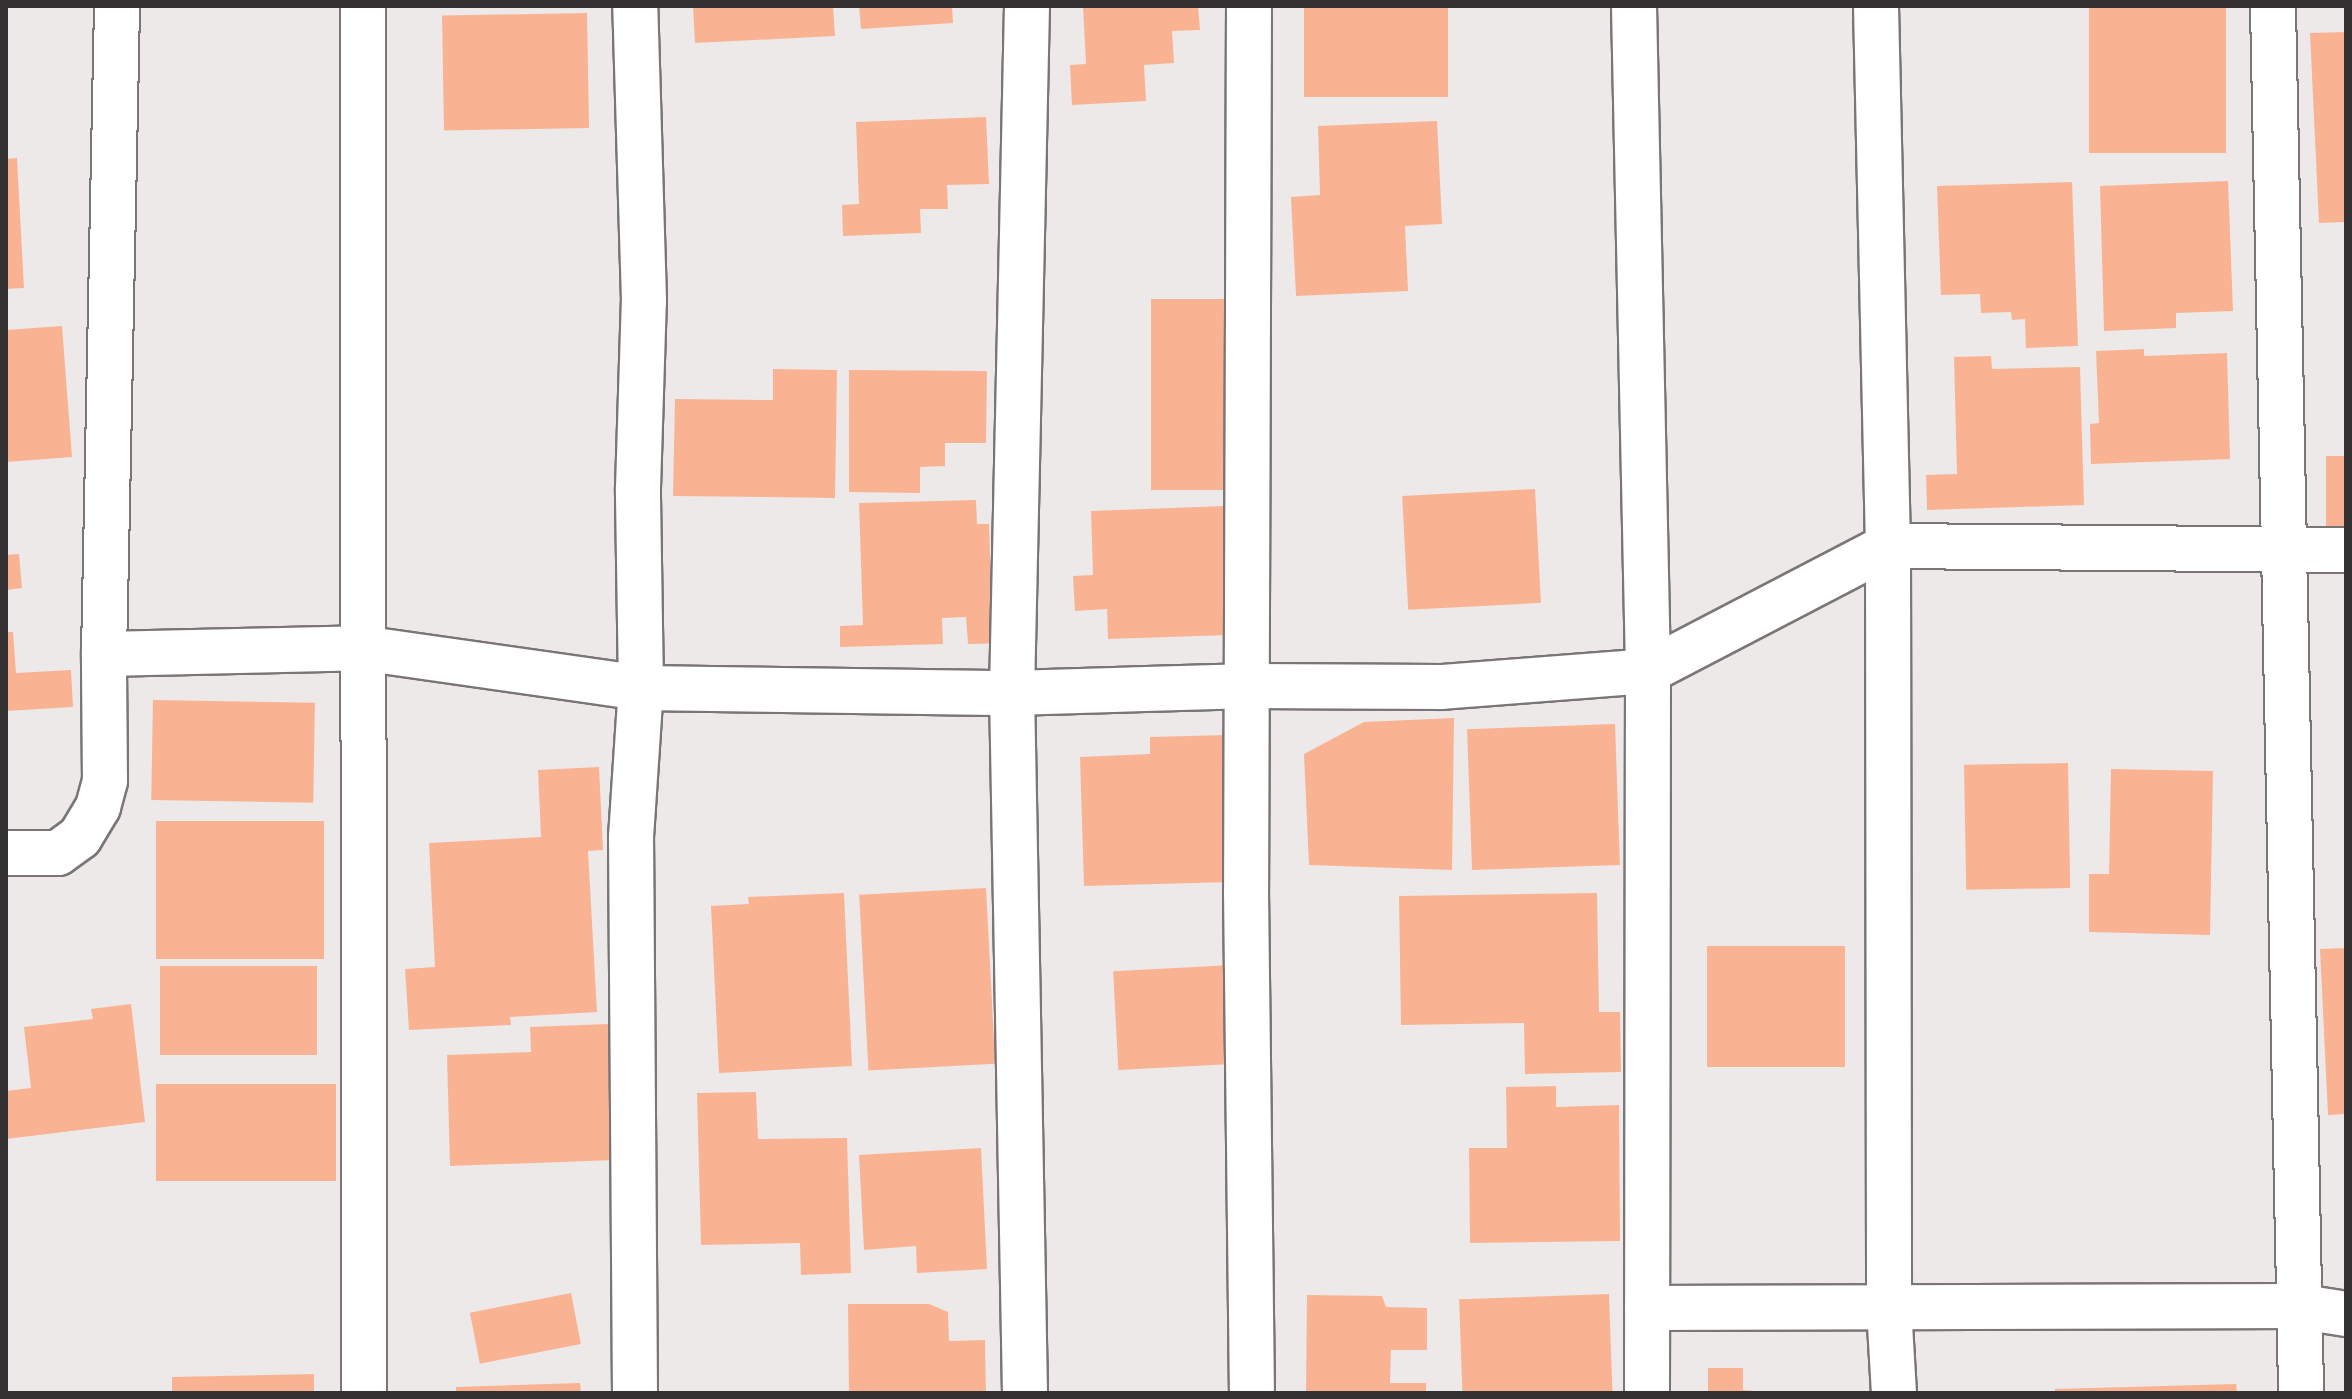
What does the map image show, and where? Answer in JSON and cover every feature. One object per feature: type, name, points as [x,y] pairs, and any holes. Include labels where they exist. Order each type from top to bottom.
[{"type":"street","points":[[6,853],[58,853],[80,837],[98,807],[105,781],[104,654],[117,6]]},
{"type":"street","points":[[363,6],[361,648],[364,1393]]},
{"type":"street","points":[[635,6],[644,301],[638,488],[641,688],[631,837],[635,1393]]},
{"type":"street","points":[[1025,1393],[1012,693],[1027,6]]},
{"type":"street","points":[[1249,6],[1251,686],[1246,891],[1252,1393]]},
{"type":"street","points":[[1634,6],[1648,671],[1647,1393]]},
{"type":"street","points":[[1876,6],[1888,546],[1889,1307],[1894,1393]]},
{"type":"street","points":[[2273,6],[2296,1306],[2301,1393]]},
{"type":"street","points":[[104,654],[361,648],[641,688],[1012,693],[1251,686],[1442,687],[1648,671],[1888,546],[2346,550]]},
{"type":"street","points":[[1647,1308],[2296,1306],[2346,1314]]},
{"type":"building","points":[[693,6],[833,6],[835,36],[695,43]]},
{"type":"building","points":[[859,6],[952,6],[953,23],[861,29]]},
{"type":"building","points":[[1083,6],[1198,6],[1200,30],[1172,31],[1174,63],[1144,65],[1146,101],[1072,105],[1070,65],[1086,64]]},
{"type":"building","points":[[1304,6],[1448,6],[1448,97],[1304,97]]},
{"type":"building","points":[[2089,6],[2226,6],[2226,153],[2089,153]]},
{"type":"building","points":[[587,13],[589,128],[444,131],[442,16]]},
{"type":"building","points":[[2346,32],[2346,222],[2319,223],[2310,33]]},
{"type":"building","points":[[986,117],[989,184],[947,185],[948,209],[920,209],[921,233],[843,236],[842,205],[859,204],[856,122]]},
{"type":"building","points":[[1437,121],[1442,224],[1405,226],[1408,291],[1296,296],[1291,197],[1320,195],[1318,126]]},
{"type":"building","points":[[17,158],[24,288],[6,289],[6,159]]},
{"type":"building","points":[[2228,181],[2233,311],[2176,313],[2176,328],[2104,331],[2100,186]]},
{"type":"building","points":[[2072,182],[2078,346],[2026,348],[2025,319],[2012,320],[2011,312],[1981,313],[1980,294],[1941,295],[1937,186]]},
{"type":"building","points":[[1151,299],[1226,299],[1226,490],[1151,490]]},
{"type":"building","points":[[62,326],[72,457],[6,462],[6,330]]},
{"type":"building","points":[[2144,349],[2144,356],[2227,353],[2230,459],[2091,464],[2090,424],[2099,423],[2096,351]]},
{"type":"building","points":[[1991,356],[1992,369],[2080,367],[2084,505],[1927,510],[1926,475],[1957,474],[1954,357]]},
{"type":"building","points":[[773,369],[837,370],[835,498],[673,496],[675,399],[773,400]]},
{"type":"building","points":[[849,370],[987,371],[986,443],[945,443],[945,466],[920,467],[920,493],[849,492]]},
{"type":"building","points":[[2326,456],[2346,456],[2346,526],[2326,526]]},
{"type":"building","points":[[1535,489],[1541,603],[1408,610],[1402,496]]},
{"type":"building","points":[[976,500],[977,524],[989,524],[992,614],[1013,643],[968,644],[966,617],[942,618],[943,644],[840,647],[840,626],[863,625],[859,503]]},
{"type":"building","points":[[1224,506],[1229,635],[1108,639],[1107,609],[1075,611],[1073,576],[1093,575],[1091,511]]},
{"type":"building","points":[[19,554],[22,588],[6,590],[6,555]]},
{"type":"building","points":[[6,632],[13,632],[16,673],[71,670],[73,707],[6,711]]},
{"type":"building","points":[[153,700],[315,703],[313,803],[151,800]]},
{"type":"building","points":[[1454,718],[1452,870],[1309,865],[1304,754],[1364,722]]},
{"type":"building","points":[[1615,724],[1620,865],[1472,870],[1467,729]]},
{"type":"building","points":[[1227,735],[1231,882],[1084,886],[1080,757],[1150,754],[1150,737]]},
{"type":"building","points":[[2068,763],[2070,888],[1966,890],[1964,765]]},
{"type":"building","points":[[599,767],[603,850],[588,851],[597,1012],[510,1017],[511,1025],[409,1030],[405,969],[435,967],[429,843],[541,837],[538,770]]},
{"type":"building","points":[[2111,769],[2213,771],[2210,935],[2089,932],[2089,874],[2109,874]]},
{"type":"building","points":[[156,821],[324,821],[324,959],[156,959]]},
{"type":"building","points":[[986,888],[995,1064],[868,1070],[859,895]]},
{"type":"building","points":[[844,893],[852,1066],[719,1073],[711,906],[749,904],[748,897]]},
{"type":"building","points":[[1597,893],[1599,1012],[1620,1012],[1621,1072],[1525,1074],[1524,1023],[1401,1025],[1399,896]]},
{"type":"building","points":[[1707,946],[1845,946],[1845,1067],[1707,1067]]},
{"type":"building","points":[[2346,948],[2346,1114],[2328,1115],[2320,949]]},
{"type":"building","points":[[1232,965],[1237,1064],[1118,1070],[1113,971]]},
{"type":"building","points":[[160,966],[317,966],[317,1055],[160,1055]]},
{"type":"building","points":[[131,1004],[145,1122],[6,1139],[6,1091],[31,1088],[24,1027],[93,1019],[91,1009]]},
{"type":"building","points":[[609,1024],[615,1160],[450,1166],[447,1055],[531,1052],[530,1027]]},
{"type":"building","points":[[156,1084],[336,1084],[336,1181],[156,1181]]},
{"type":"building","points":[[1556,1086],[1556,1107],[1619,1105],[1620,1241],[1470,1243],[1469,1148],[1507,1148],[1506,1087]]},
{"type":"building","points":[[756,1092],[758,1139],[847,1138],[851,1273],[801,1275],[800,1243],[701,1245],[697,1093]]},
{"type":"building","points":[[981,1148],[987,1269],[917,1273],[916,1246],[864,1250],[859,1155]]},
{"type":"building","points":[[571,1293],[581,1344],[480,1364],[470,1313]]},
{"type":"building","points":[[1609,1294],[1612,1393],[1462,1393],[1459,1299]]},
{"type":"building","points":[[1307,1295],[1382,1296],[1386,1307],[1427,1308],[1427,1350],[1391,1350],[1390,1383],[1426,1383],[1426,1393],[1306,1393]]},
{"type":"building","points":[[848,1304],[929,1304],[948,1312],[949,1341],[985,1340],[986,1393],[849,1393]]},
{"type":"building","points":[[1708,1368],[1743,1368],[1743,1390],[1780,1393],[1708,1393]]},
{"type":"building","points":[[314,1374],[314,1393],[172,1393],[172,1377]]},
{"type":"building","points":[[580,1383],[581,1393],[456,1393],[456,1387]]},
{"type":"building","points":[[2236,1384],[2237,1393],[2055,1393],[2055,1389]]}]
